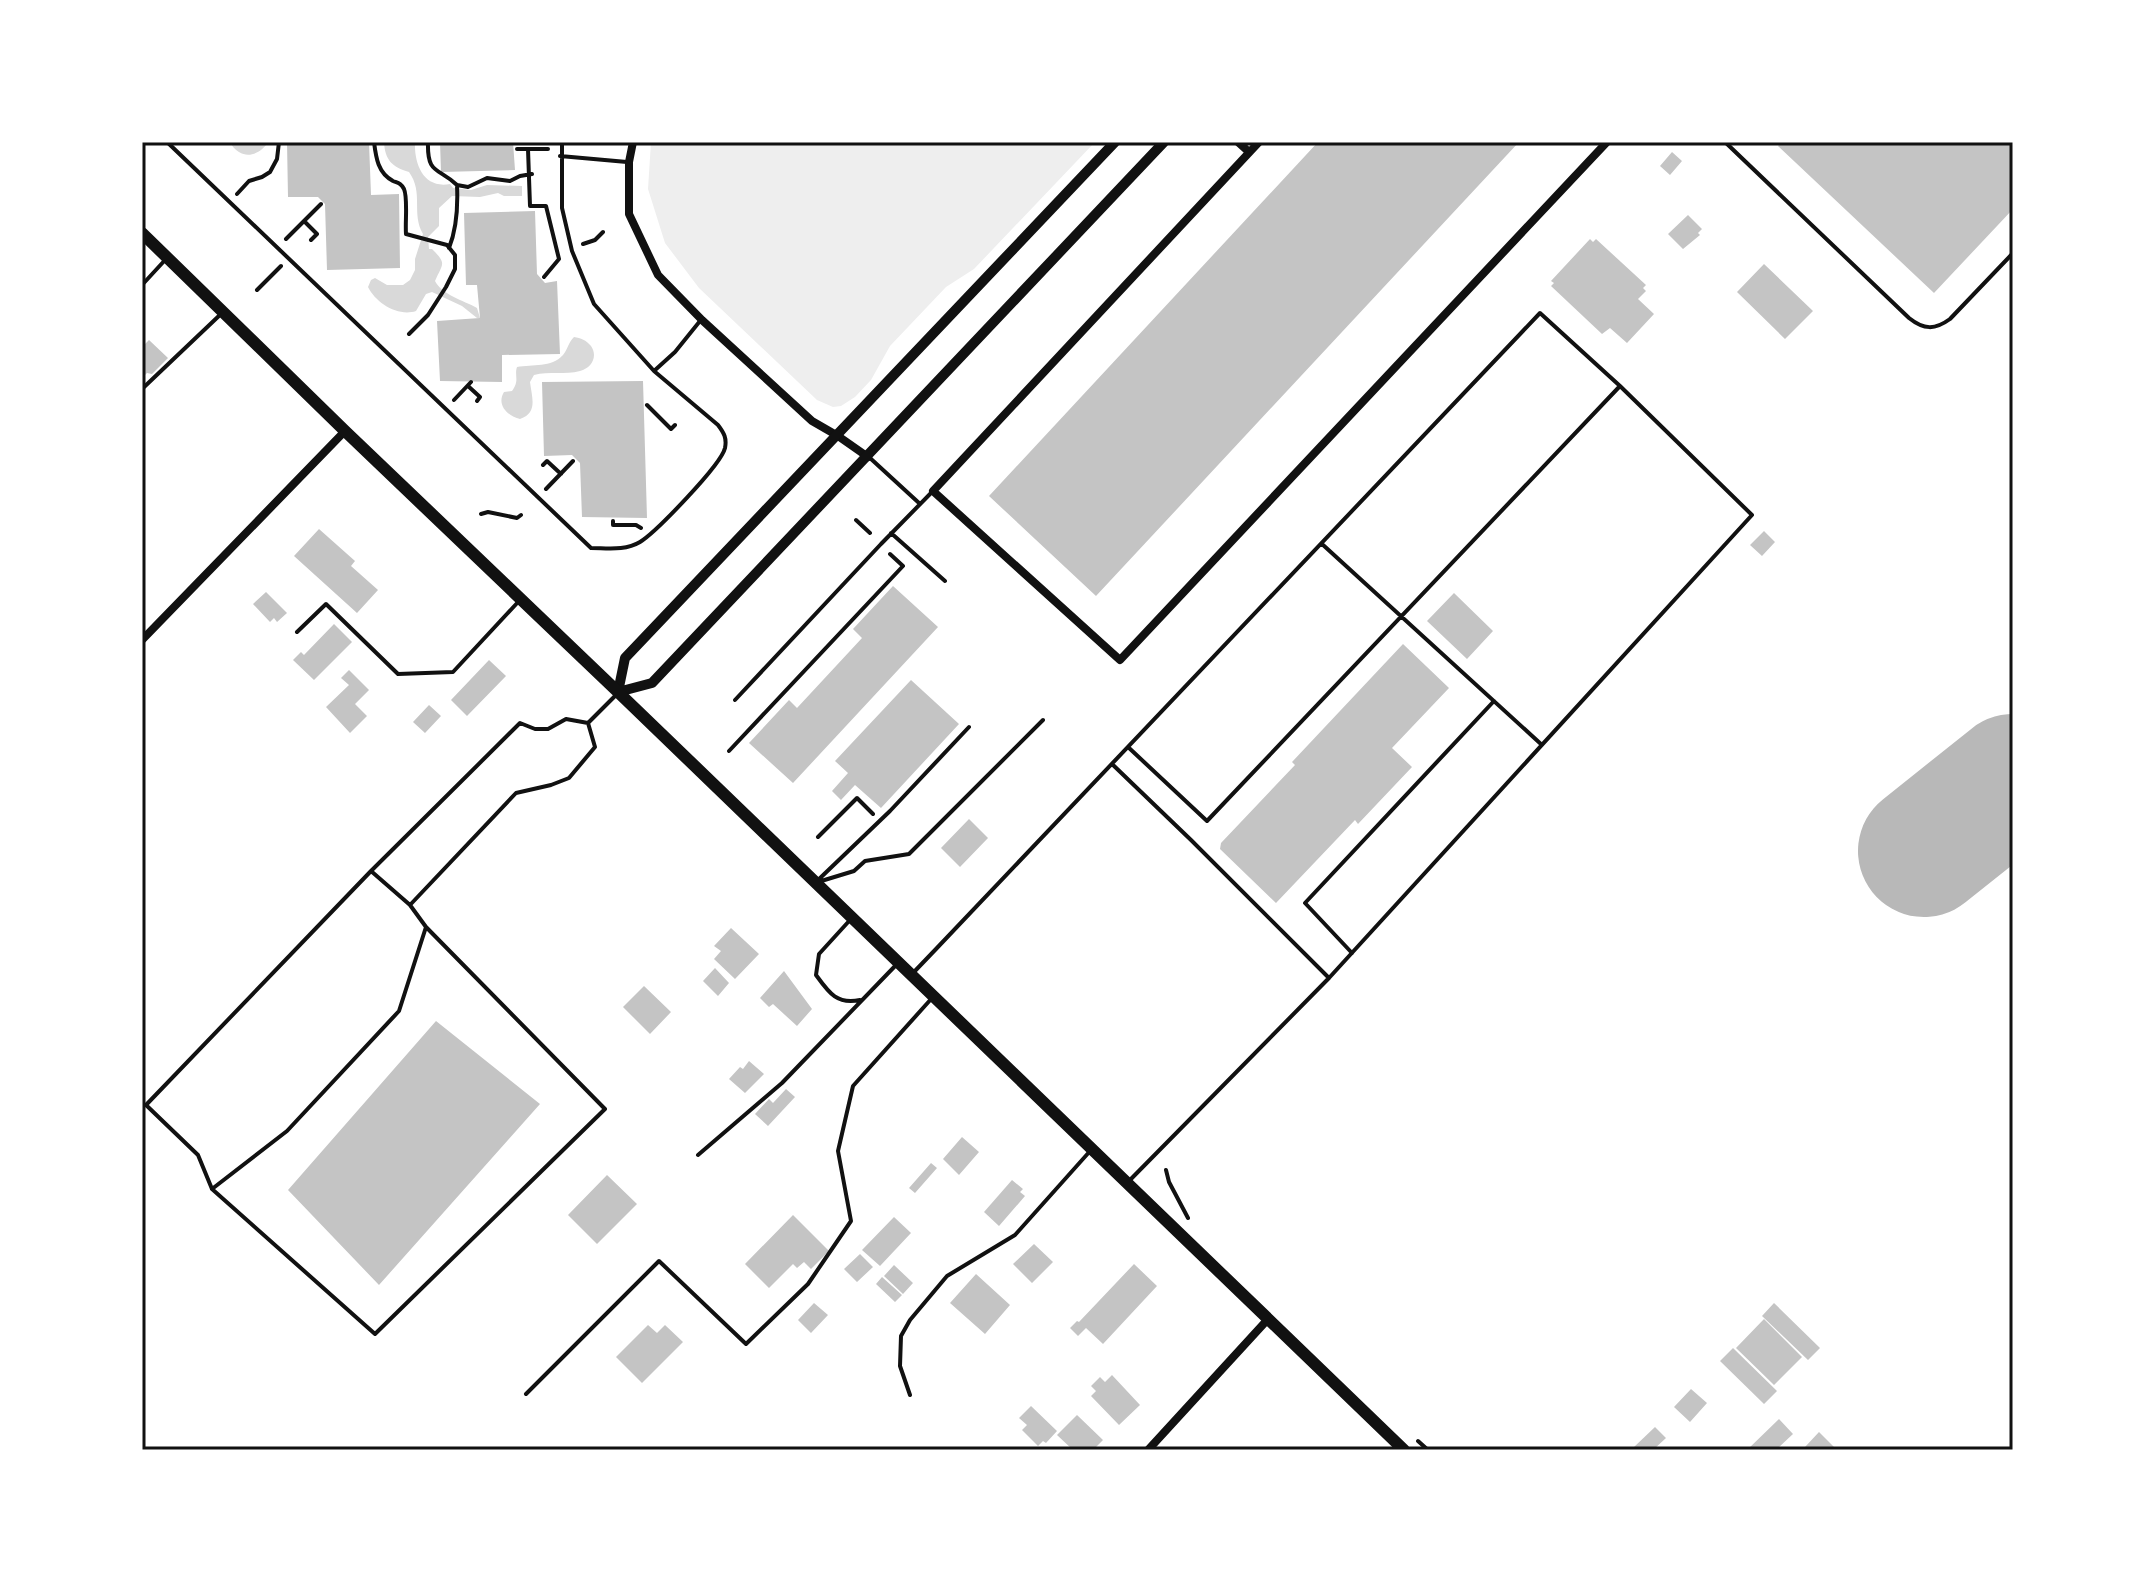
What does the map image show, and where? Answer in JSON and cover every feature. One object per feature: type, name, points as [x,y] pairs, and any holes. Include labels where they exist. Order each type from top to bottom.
[{"type":"main road","points":[[142,233],[1269,1318],[1400,1449]]},
{"type":"street","points":[[633,142],[629,162],[629,214],[658,275],[812,421],[868,457]]},
{"type":"street","points":[[1115,142],[625,658],[618,692],[652,683],[1164,142]]},
{"type":"street","points":[[1238,142],[1249,152]]},
{"type":"street","points":[[1259,142],[933,491],[1120,660],[1607,142]]},
{"type":"street","points":[[142,640],[345,431]]},
{"type":"street","points":[[1148,1450],[1269,1318]]},
{"type":"lane","points":[[167,142],[591,548],[622,548],[638,543],[676,509],[718,461],[725,450],[726,437],[718,425],[654,371],[594,304],[572,251],[562,208],[562,142]]},
{"type":"lane","points":[[1725,142],[1909,318],[1923,327],[1938,327],[1950,319],[2013,253]]},
{"type":"lane","points":[[1730,147],[1735,142]]},
{"type":"lane","points":[[560,156],[629,162]]},
{"type":"lane","points":[[142,285],[168,257]]},
{"type":"lane","points":[[142,389],[223,311]]},
{"type":"lane","points":[[911,975],[1540,313],[1620,386],[1752,515],[1329,978],[1127,1182]]},
{"type":"lane","points":[[654,371],[702,320]]},
{"type":"lane","points":[[1128,747],[1207,821],[1620,386]]},
{"type":"lane","points":[[868,457],[920,504]]},
{"type":"lane","points":[[735,700],[933,491]]},
{"type":"lane","points":[[891,533],[945,581]]},
{"type":"lane","points":[[1321,544],[1542,745]]},
{"type":"lane","points":[[297,632],[326,604],[398,674],[453,672],[521,599]]},
{"type":"lane","points":[[588,723],[618,692]]},
{"type":"lane","points":[[1352,953],[1305,903],[1494,701]]},
{"type":"lane","points":[[371,871],[410,905],[426,927],[605,1109],[375,1334],[212,1189],[198,1155],[146,1105],[371,871],[520,723],[535,729],[548,729],[566,719],[588,723]]},
{"type":"lane","points":[[815,882],[854,871],[865,861],[909,854],[1043,720]]},
{"type":"lane","points":[[410,905],[516,793],[569,778],[595,747],[588,723]]},
{"type":"lane","points":[[815,882],[880,820],[969,727]]},
{"type":"lane","points":[[1112,764],[1329,978]]},
{"type":"lane","points":[[852,918],[819,954],[816,975],[837,998],[847,1002],[862,999]]},
{"type":"lane","points":[[212,1189],[287,1131],[399,1011],[426,927]]},
{"type":"lane","points":[[698,1155],[782,1083],[899,963]]},
{"type":"lane","points":[[526,1394],[659,1261],[746,1344],[798,1294],[851,1221],[838,1151],[853,1086],[934,996]]},
{"type":"lane","points":[[910,1395],[900,1366],[901,1336],[910,1320],[947,1276],[1015,1235],[1092,1148]]},
{"type":"path","points":[[230,202],[249,181],[270,172],[277,159],[279,142]]},
{"type":"path","points":[[374,142],[377,161],[383,173],[404,190],[406,234],[447,245],[456,260],[455,269],[428,315],[409,334]]},
{"type":"path","points":[[428,142],[429,161],[437,172],[457,186],[468,187],[487,178],[510,181],[530,175]]},
{"type":"path","points":[[517,149],[548,149]]},
{"type":"path","points":[[528,149],[530,206],[546,206],[559,259],[544,277]]},
{"type":"path","points":[[449,248],[457,186]]},
{"type":"path","points":[[286,239],[321,204]]},
{"type":"path","points":[[304,221],[317,234],[311,240]]},
{"type":"path","points":[[583,244],[595,240],[603,232]]},
{"type":"path","points":[[257,290],[281,266]]},
{"type":"path","points":[[454,400],[469,384],[480,397],[477,401]]},
{"type":"path","points":[[647,405],[671,429],[675,425]]},
{"type":"path","points":[[543,465],[547,461],[561,474]]},
{"type":"path","points":[[546,489],[573,461]]},
{"type":"path","points":[[481,514],[488,512],[517,518],[521,515]]},
{"type":"path","points":[[856,520],[870,533]]},
{"type":"path","points":[[613,521],[613,525],[636,525],[641,528]]},
{"type":"path","points":[[729,751],[903,566],[890,554]]},
{"type":"path","points":[[818,837],[857,798],[880,820]]},
{"type":"shaded area","points":[[229,142],[268,142],[260,151],[247,155]]},
{"type":"shaded area","points":[[384,142],[415,142],[416,159],[422,174],[433,183],[471,190],[487,185],[522,186],[522,196],[498,193],[480,197],[452,196],[439,208],[439,226],[428,237],[429,249],[442,261],[435,281],[438,286],[477,308],[480,318],[432,292],[426,294],[416,311],[402,312],[382,303],[368,287],[375,278],[387,285],[403,285],[410,280],[423,234],[413,180],[409,172],[390,162]]},
{"type":"shaded area","points":[[651,142],[1095,142],[974,269],[946,287],[890,346],[871,380],[855,397],[841,406],[833,407],[817,400],[699,288],[665,243],[648,189]]},
{"type":"shaded area","points":[[574,337],[591,346],[594,358],[591,364],[574,372],[534,375],[530,382],[532,409],[520,419],[508,413],[501,401],[504,392],[512,391],[514,387],[517,367],[553,362],[563,355]]},
{"type":"building","points":[[287,142],[369,142],[371,195],[399,194],[400,268],[327,270],[325,204],[318,197],[288,197]]},
{"type":"building","points":[[440,142],[513,142],[515,170],[441,172]]},
{"type":"building","points":[[1318,142],[1519,142],[1096,596],[989,496]]},
{"type":"building","points":[[1782,142],[2013,142],[2013,209],[1934,293],[1778,146]]},
{"type":"building","points":[[1672,152],[1682,161],[1670,175],[1660,166]]},
{"type":"building","points":[[535,211],[537,274],[545,283],[557,281],[560,354],[502,355],[502,382],[440,381],[437,321],[480,318],[477,285],[466,285],[464,213]]},
{"type":"building","points":[[1688,215],[1702,229],[1698,233],[1700,235],[1683,249],[1668,234]]},
{"type":"building","points":[[1590,239],[1593,242],[1596,239],[1646,285],[1643,288],[1646,291],[1638,299],[1654,314],[1627,343],[1610,328],[1602,334],[1551,286],[1554,283],[1551,281]]},
{"type":"building","points":[[1764,264],[1813,311],[1785,339],[1737,292]]},
{"type":"building","points":[[149,340],[168,358],[152,374],[147,373],[142,378],[142,347]]},
{"type":"building","points":[[643,381],[647,518],[582,517],[580,463],[572,455],[544,456],[542,382]]},
{"type":"building","points":[[319,529],[355,561],[351,566],[378,590],[357,613],[294,556]]},
{"type":"building","points":[[1764,531],[1775,542],[1762,556],[1750,545]]},
{"type":"building","points":[[893,586],[938,627],[793,783],[749,743],[789,700],[797,708],[862,638],[853,629]]},
{"type":"building","points":[[266,592],[287,613],[277,622],[274,618],[270,622],[253,604]]},
{"type":"building","points":[[1454,593],[1493,631],[1467,659],[1427,621]]},
{"type":"building","points":[[334,624],[352,642],[314,680],[293,660],[301,652],[304,655]]},
{"type":"building","points":[[1403,644],[1449,688],[1392,748],[1412,767],[1358,824],[1355,820],[1276,903],[1220,849],[1221,843]]},
{"type":"building","points":[[489,660],[506,676],[467,716],[451,700]]},
{"type":"building","points":[[349,670],[369,690],[355,704],[367,716],[350,733],[326,707],[349,685],[341,678]]},
{"type":"building","points":[[911,680],[959,724],[881,808],[855,785],[841,800],[832,791],[848,773],[835,761]]},
{"type":"building","points":[[429,705],[441,716],[425,733],[413,722]]},
{"type":"building","points":[[969,819],[988,838],[960,867],[941,848]]},
{"type":"building","points":[[731,928],[759,954],[735,979],[714,959],[721,951],[714,946]]},
{"type":"building","points":[[715,968],[729,983],[718,996],[703,981]]},
{"type":"building","points":[[784,971],[812,1009],[797,1026],[773,1004],[769,1007],[760,998]]},
{"type":"building","points":[[644,986],[671,1012],[650,1034],[623,1007]]},
{"type":"building","points":[[436,1021],[540,1104],[379,1285],[288,1190]]},
{"type":"building","points":[[749,1061],[764,1074],[745,1093],[729,1079]]},
{"type":"building","points":[[786,1089],[795,1097],[768,1126],[755,1114],[769,1099],[773,1103]]},
{"type":"building","points":[[962,1137],[979,1152],[959,1175],[943,1159]]},
{"type":"building","points":[[931,1163],[937,1168],[915,1193],[909,1188]]},
{"type":"building","points":[[607,1175],[637,1204],[597,1244],[568,1215]]},
{"type":"building","points":[[1012,1180],[1023,1189],[1020,1192],[1025,1196],[999,1226],[984,1212]]},
{"type":"building","points":[[793,1215],[829,1251],[811,1269],[804,1262],[797,1268],[793,1264],[769,1288],[745,1264]]},
{"type":"building","points":[[894,1217],[911,1233],[880,1266],[862,1250]]},
{"type":"building","points":[[1034,1244],[1053,1262],[1032,1283],[1013,1264]]},
{"type":"building","points":[[860,1254],[873,1267],[857,1282],[844,1269]]},
{"type":"building","points":[[1134,1264],[1157,1286],[1103,1344],[1086,1328],[1078,1336],[1070,1328]]},
{"type":"building","points":[[894,1265],[913,1283],[903,1294],[884,1276]]},
{"type":"building","points":[[976,1274],[1010,1305],[985,1334],[950,1303]]},
{"type":"building","points":[[882,1277],[902,1295],[895,1302],[876,1284]]},
{"type":"building","points":[[814,1303],[828,1315],[811,1333],[798,1320]]},
{"type":"building","points":[[1774,1303],[1820,1348],[1808,1360],[1762,1316]]},
{"type":"building","points":[[1764,1319],[1802,1357],[1774,1385],[1736,1348]]},
{"type":"building","points":[[648,1325],[657,1333],[665,1325],[683,1342],[642,1383],[616,1357]]},
{"type":"building","points":[[1733,1348],[1777,1391],[1764,1404],[1720,1361]]},
{"type":"building","points":[[1112,1375],[1140,1405],[1119,1425],[1091,1396],[1096,1391],[1091,1386],[1100,1377],[1105,1382]]},
{"type":"building","points":[[1691,1389],[1707,1403],[1690,1422],[1674,1407]]},
{"type":"building","points":[[1031,1406],[1057,1431],[1046,1443],[1043,1441],[1038,1446],[1022,1430],[1027,1425],[1019,1418]]},
{"type":"building","points":[[1077,1415],[1103,1440],[1093,1450],[1073,1450],[1057,1435]]},
{"type":"building","points":[[1779,1419],[1793,1434],[1776,1450],[1747,1450]]},
{"type":"building","points":[[1655,1427],[1666,1438],[1653,1450],[1637,1450],[1634,1447]]},
{"type":"building","points":[[1819,1432],[1837,1450],[1807,1450],[1805,1447]]},
{"type":"runway","points":[[1924,851],[2013,780]]}]
